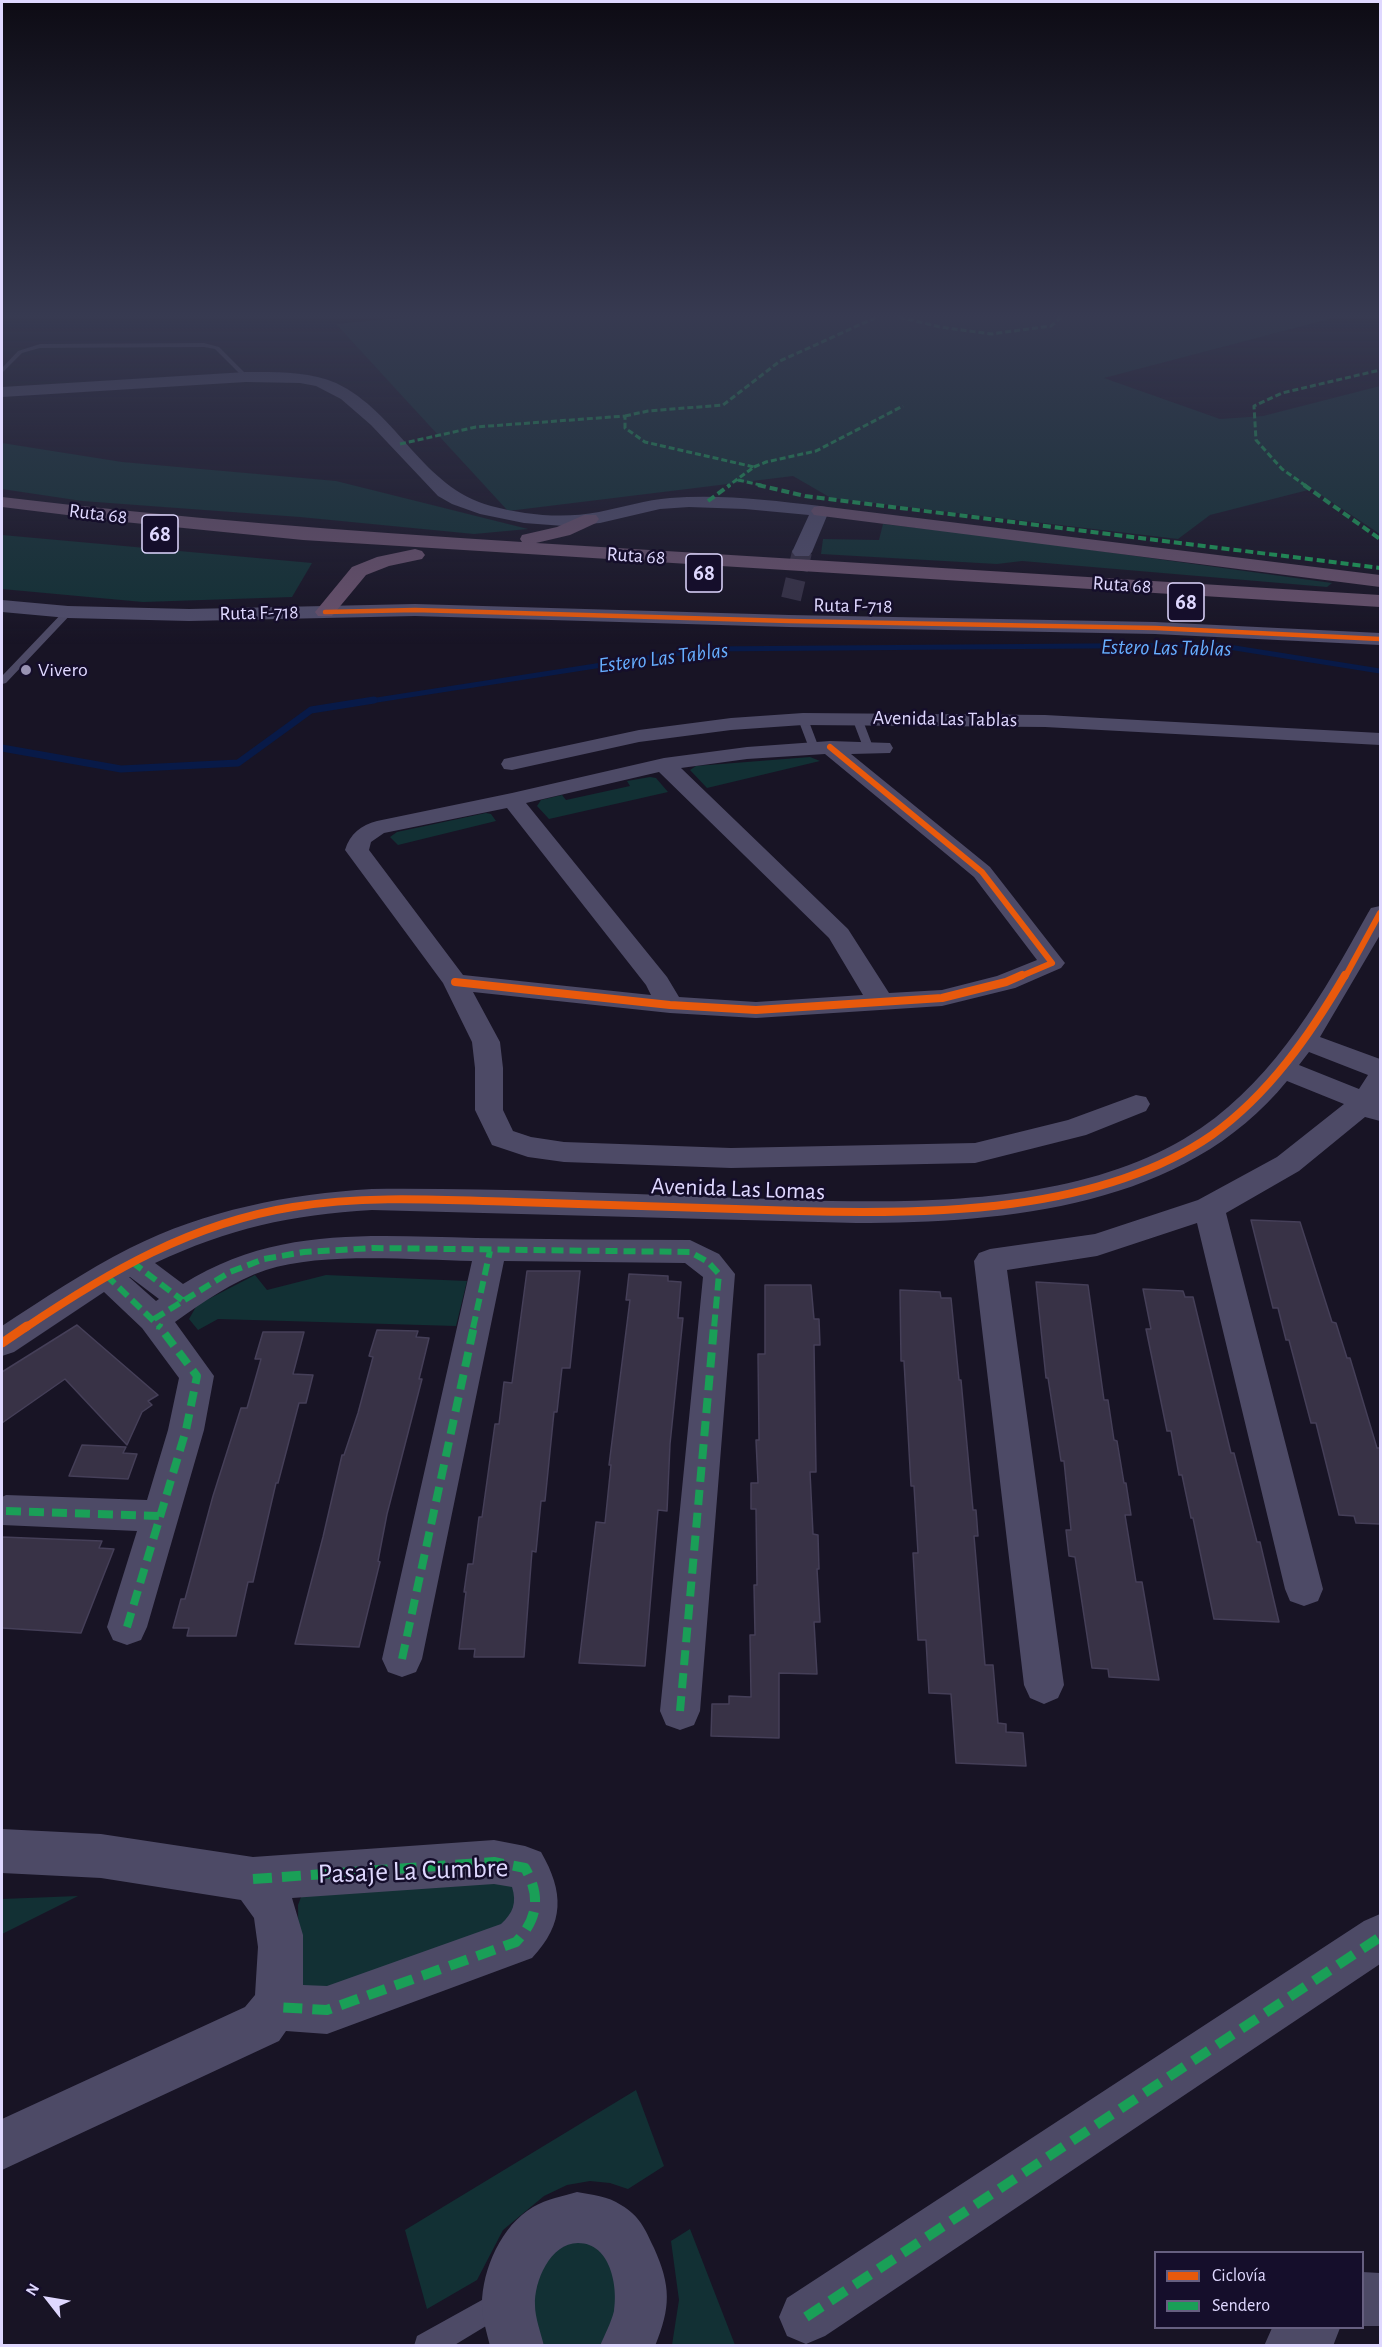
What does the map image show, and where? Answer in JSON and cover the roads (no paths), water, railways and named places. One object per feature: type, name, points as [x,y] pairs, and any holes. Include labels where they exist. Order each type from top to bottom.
[{"type":"highway","name":"Ruta 68","points":[[2,502],[187,524],[465,545],[1380,601]]},
{"type":"highway","points":[[820,511],[1247,562],[1380,581]]},
{"type":"highway","name":"Ruta 68","points":[[2,515],[172,535],[415,555],[1380,613]]},
{"type":"highway","points":[[465,545],[539,537],[563,531],[590,519]]},
{"type":"highway","points":[[319,547],[347,561],[384,561],[415,555]]},
{"type":"highway","points":[[325,612],[347,561]]},
{"type":"street","points":[[380,427],[445,492],[463,502],[518,516],[590,519],[646,506],[698,501],[752,502],[820,511],[802,552]]},
{"type":"street","points":[[789,621],[791,598]]},
{"type":"street","name":"Ruta F-718","points":[[2,606],[68,612],[189,615],[414,610],[789,621],[1155,628],[1380,639]]},
{"type":"street","name":"Avenida Las Tablas","points":[[512,764],[639,736],[731,724],[802,719],[1045,721],[1380,739]]},
{"type":"street","points":[[875,747],[747,753],[664,764],[512,800],[377,828],[360,839],[357,850],[455,982],[486,1042],[489,1110],[502,1138],[528,1148],[564,1152],[731,1158],[975,1153],[1076,1128],[1136,1104]]},
{"type":"street","points":[[455,982],[670,1005],[756,1010],[942,998],[1006,982],[1052,963],[982,872],[822,748]]},
{"type":"street","points":[[664,764],[839,934],[881,1002]]},
{"type":"street","points":[[512,800],[658,983],[670,1005]]},
{"type":"street","name":"Avenida Las Lomas","points":[[2,1343],[119,1269],[182,1237],[253,1213],[319,1201],[353,1198],[896,1212],[1004,1206],[1105,1184],[1167,1160],[1226,1125],[1284,1069],[1305,1041],[1380,913]]},
{"type":"street","points":[[1305,1041],[1380,1069]]},
{"type":"street","points":[[1284,1069],[1375,1098]]},
{"type":"street","points":[[1044,1685],[990,1261],[1096,1245],[1209,1208],[1288,1164],[1375,1098]]},
{"type":"street","points":[[1209,1208],[1304,1589]]},
{"type":"street","points":[[168,1309],[200,1288],[239,1269],[280,1255],[373,1248],[690,1252],[708,1262],[718,1274],[680,1711]]},
{"type":"street","points":[[402,1659],[490,1251]]},
{"type":"street","points":[[119,1269],[168,1309],[197,1376],[186,1430],[127,1627]]},
{"type":"street","points":[[6,1511],[160,1516]]},
{"type":"street","name":"Pasaje La Cumbre","points":[[2,1851],[101,1856],[253,1879],[494,1862],[525,1868],[534,1881],[536,1914],[528,1931],[516,1942],[327,2010],[275,2007]]},
{"type":"street","points":[[2,2145],[262,2024],[275,2007],[279,1990],[280,1949],[276,1915],[267,1896],[253,1879]]},
{"type":"street","points":[[806,2317],[1380,1937]]},
{"type":"street","points":[[512,2322],[512,2274],[522,2252],[537,2233],[555,2222],[574,2216],[594,2219],[612,2229],[627,2243],[637,2264],[642,2287],[640,2312],[633,2336],[627,2346]]},
{"type":"street","points":[[1364,2299],[1380,2300]]},
{"type":"street","points":[[1292,2346],[1312,2329]]},
{"type":"lane","points":[[2,681],[68,612]]},
{"type":"lane","points":[[857,718],[875,747]]},
{"type":"lane","points":[[802,719],[822,748]]},
{"type":"lane","points":[[427,2346],[512,2322]]},
{"type":"waterway","name":"Estero Las Tablas","points":[[364,702],[705,649],[1216,645],[1380,671]]},
{"type":"waterway","name":"Estero Las Tablas","points":[[2,748],[121,769],[238,763],[311,710],[374,700]]},
{"type":"tunnel","points":[[791,599],[802,552]]},
{"type":"place","name":"Vivero","points":[[26,670]]}]
